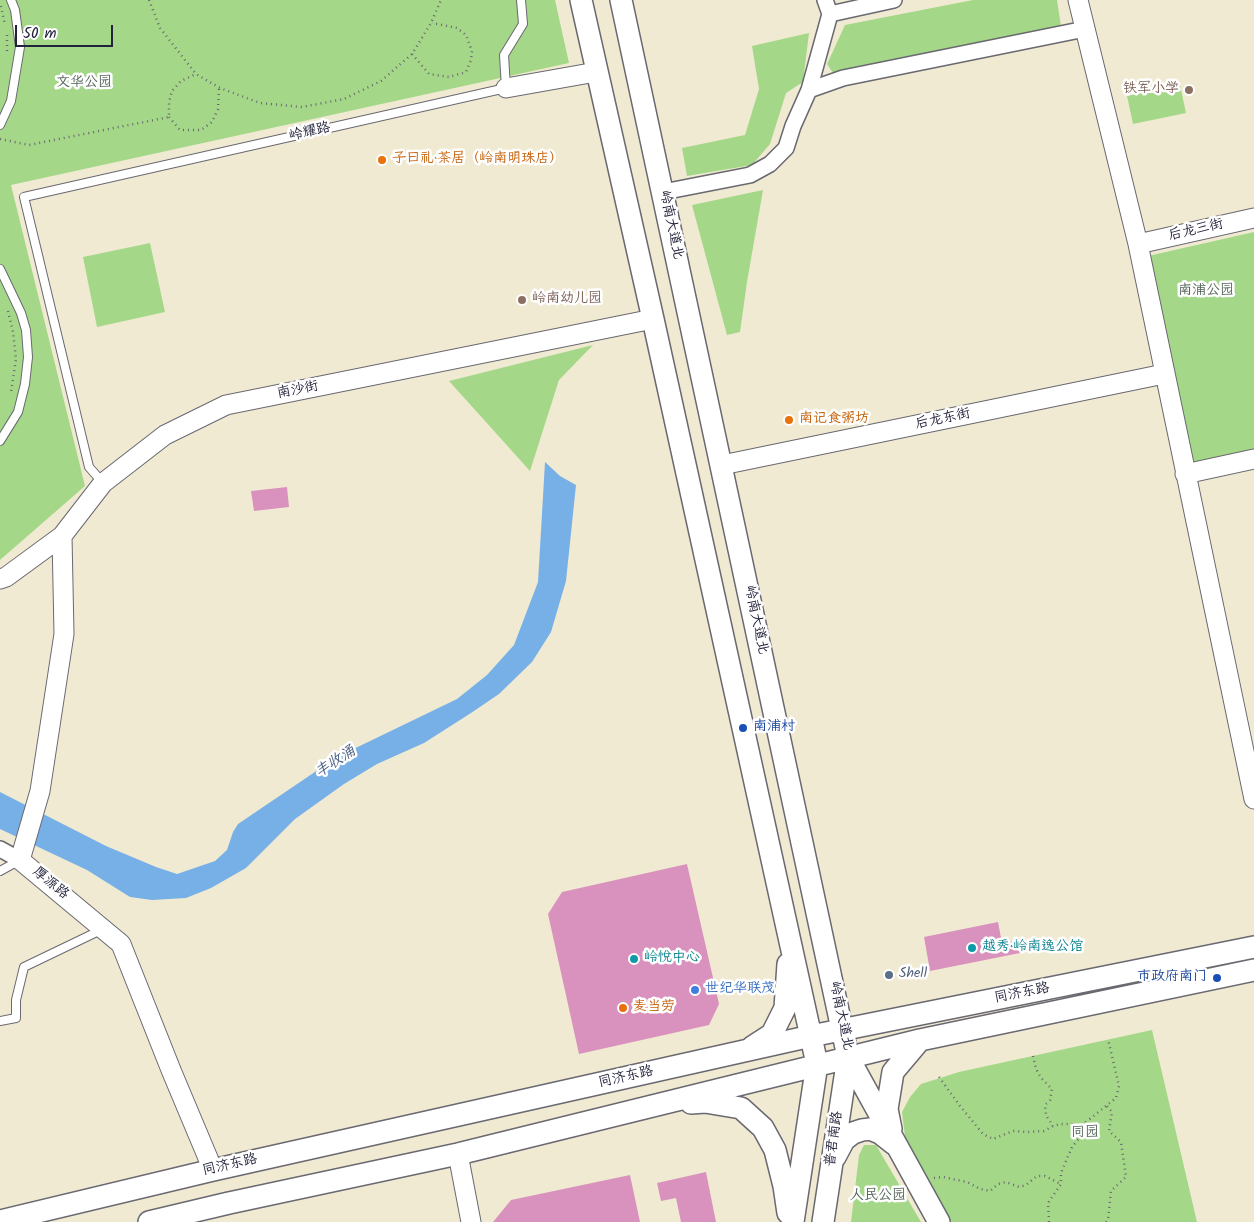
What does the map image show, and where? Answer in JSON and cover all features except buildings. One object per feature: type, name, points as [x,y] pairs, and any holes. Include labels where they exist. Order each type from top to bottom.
[{"type":"main road","points":[[581,0],[817,1064],[791,1222]]},
{"type":"main road","name":"岭南大道北","points":[[621,0],[848,1057],[939,1222]]},
{"type":"main road","points":[[708,570],[721,589],[732,639],[738,646],[752,642],[756,623]]},
{"type":"main road","points":[[748,1050],[772,1034],[785,1008],[790,943]]},
{"type":"main road","name":"同济东路","points":[[0,1221],[213,1170],[811,1036],[1254,947]]},
{"type":"main road","name":"同济东路","points":[[148,1222],[458,1154],[920,1040],[1254,970]]},
{"type":"main road","points":[[896,1146],[887,1109],[892,1072],[920,1040]]},
{"type":"main road","name":"普君南路","points":[[823,1222],[848,1057]]},
{"type":"main road","points":[[651,1106],[705,1102],[741,1108],[763,1128],[775,1150],[791,1222]]},
{"type":"main road","points":[[831,1163],[844,1140],[853,1133],[862,1130],[870,1129],[880,1133],[896,1146]]},
{"type":"street","points":[[663,192],[750,174],[770,164],[786,148],[810,90],[828,7],[894,0]]},
{"type":"street","points":[[1078,0],[1138,244],[1185,474],[1246,724],[1254,799]]},
{"type":"street","points":[[810,90],[843,78],[1085,29]]},
{"type":"street","name":"岭耀路","points":[[506,88],[596,72]]},
{"type":"street","name":"后龙三街","points":[[1138,244],[1254,218]]},
{"type":"street","name":"南沙街","points":[[0,579],[6,577],[62,536],[103,483],[165,435],[226,405],[653,319]]},
{"type":"street","name":"后龙东街","points":[[722,465],[1164,374]]},
{"type":"street","points":[[1185,474],[1254,459]]},
{"type":"street","name":"厚源路","points":[[62,536],[64,634],[40,791],[20,860],[122,944],[171,1070],[213,1170]]},
{"type":"street","points":[[0,849],[20,860]]},
{"type":"street","points":[[458,1154],[471,1222]]},
{"type":"lane","points":[[0,125],[12,101],[20,47],[16,10],[11,0]]},
{"type":"lane","points":[[506,88],[504,55],[523,24],[521,0]]},
{"type":"lane","name":"岭耀路","points":[[103,483],[89,467],[24,197],[506,88]]},
{"type":"lane","points":[[0,270],[21,313],[26,330],[28,357],[25,384],[18,412],[0,441]]},
{"type":"lane","points":[[0,872],[20,860]]},
{"type":"lane","points":[[0,1021],[16,1018],[16,1000],[24,967],[103,929]]},
{"type":"path","points":[[149,0],[160,28],[196,74],[220,88],[260,103],[302,107],[344,99],[381,81],[412,54],[431,23],[441,0]]},
{"type":"path","points":[[0,1],[7,35],[8,57]]},
{"type":"path","points":[[412,54],[429,74],[449,77],[466,72],[472,60],[472,51],[466,35],[457,28],[431,23]]},
{"type":"path","points":[[196,74],[181,81],[172,91],[169,102],[169,117],[180,130],[201,130],[212,122],[218,109],[220,88]]},
{"type":"path","points":[[0,139],[29,144],[169,117]]},
{"type":"path","points":[[8,310],[16,358],[10,397]]},
{"type":"path","points":[[1049,1222],[1048,1203],[1061,1184],[1061,1173],[1072,1147],[1082,1135],[1086,1122],[1116,1098],[1119,1086],[1108,1039]]},
{"type":"path","points":[[1033,1056],[1039,1073],[1052,1089],[1050,1100],[1045,1105],[1046,1116],[1053,1126]]},
{"type":"path","points":[[939,1077],[970,1120],[983,1134],[993,1139],[1013,1131],[1044,1131],[1053,1126],[1072,1124],[1082,1135]]},
{"type":"path","points":[[1106,1106],[1112,1112],[1109,1131],[1121,1142],[1126,1177],[1111,1191],[1108,1220],[1106,1222]]},
{"type":"path","points":[[933,1178],[942,1177],[967,1182],[980,1189],[990,1191],[998,1184],[1006,1182],[1019,1187],[1026,1185],[1036,1176],[1046,1176],[1061,1184]]},
{"type":"green space","name":"文华公园","points":[[0,0],[555,0],[569,63],[11,185],[85,486],[0,560]]},
{"type":"green space","points":[[973,0],[1057,0],[1061,26],[833,73],[827,64],[845,25]]},
{"type":"green space","points":[[809,33],[803,82],[786,93],[770,144],[752,165],[687,176],[682,148],[745,135],[759,89],[752,46]]},
{"type":"green space","points":[[1180,85],[1186,113],[1133,124],[1127,96]]},
{"type":"green space","points":[[763,190],[740,332],[727,335],[692,205]]},
{"type":"green space","name":"南浦公园","points":[[1254,232],[1254,449],[1194,462],[1148,256]]},
{"type":"green space","points":[[150,243],[165,312],[97,327],[83,257]]},
{"type":"green space","points":[[593,345],[559,380],[530,471],[449,381]]},
{"type":"green space","name":"同园","points":[[1152,1030],[1197,1222],[950,1222],[912,1161],[905,1137],[902,1112],[910,1097],[921,1084],[959,1072]]},
{"type":"green space","name":"人民公园","points":[[864,1145],[876,1145],[921,1222],[851,1222],[859,1155]]},
{"type":"water","name":"丰收涌","points":[[545,462],[560,476],[576,485],[566,581],[551,632],[532,662],[499,694],[471,713],[424,743],[377,764],[344,784],[295,819],[246,868],[211,888],[186,898],[152,900],[130,897],[87,870],[0,829],[0,792],[106,846],[177,874],[215,861],[227,850],[238,824],[337,757],[457,699],[487,675],[514,645],[538,582]]},
{"type":"place","name":"铁军小学","points":[[1189,90]]},
{"type":"place","name":"子曰礼·茶居（岭南明珠店）","points":[[382,160]]},
{"type":"place","name":"岭南幼儿园","points":[[522,300]]},
{"type":"place","name":"南记食粥坊","points":[[789,420]]},
{"type":"place","name":"南浦村","points":[[743,728]]},
{"type":"place","name":"越秀·岭南逸公馆","points":[[972,948]]},
{"type":"place","name":"岭悦中心","points":[[634,959]]},
{"type":"place","name":"Shell","points":[[889,975]]},
{"type":"place","name":"市政府南门","points":[[1217,978]]},
{"type":"place","name":"世纪华联茂","points":[[695,990]]},
{"type":"place","name":"麦当劳","points":[[623,1008]]}]
